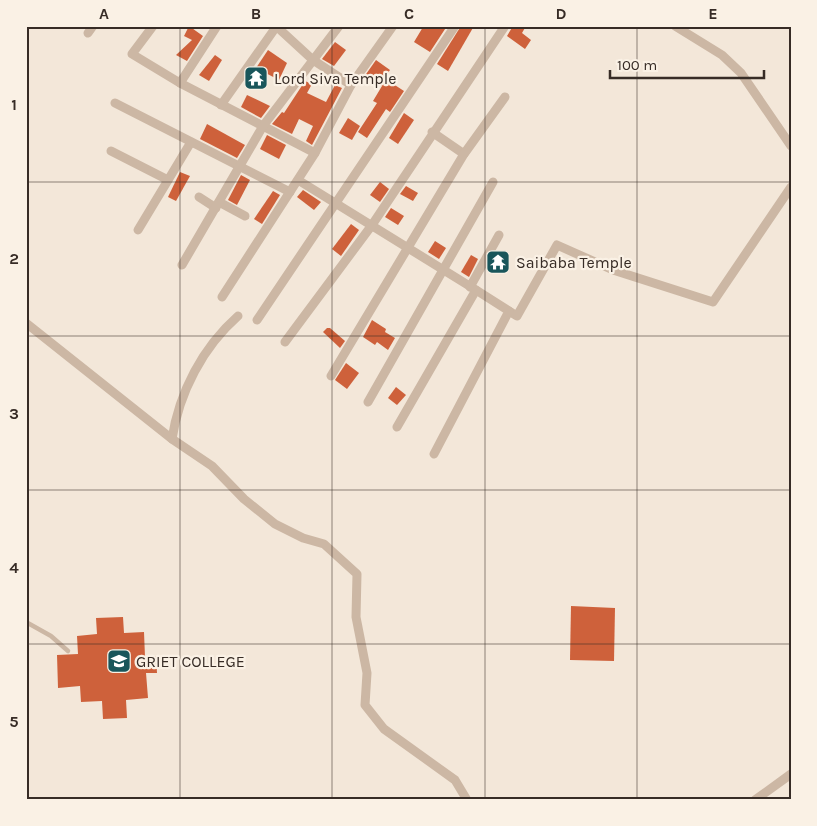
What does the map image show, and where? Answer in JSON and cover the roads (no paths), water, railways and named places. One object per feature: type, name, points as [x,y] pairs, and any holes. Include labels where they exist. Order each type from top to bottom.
[{"type":"street","points":[[153,26],[132,54],[180,84],[315,153]]},
{"type":"street","points":[[180,84],[216,26]]},
{"type":"street","points":[[182,265],[263,126],[339,26]]},
{"type":"street","points":[[222,296],[315,153],[351,85],[393,26]]},
{"type":"street","points":[[256,320],[455,26]]},
{"type":"street","points":[[675,26],[722,55],[742,74],[791,146]]},
{"type":"street","points":[[221,105],[276,27],[313,60],[351,85]]},
{"type":"street","points":[[285,342],[372,225],[501,28]]},
{"type":"street","points":[[331,376],[464,154],[505,97]]},
{"type":"street","points":[[115,103],[290,192]]},
{"type":"street","points":[[432,132],[464,154]]},
{"type":"street","points":[[138,230],[191,142]]},
{"type":"street","points":[[112,152],[168,180]]},
{"type":"street","points":[[298,180],[517,316],[558,245],[613,270],[713,302],[791,187]]},
{"type":"street","points":[[368,402],[492,182]]},
{"type":"street","points":[[199,197],[245,216]]},
{"type":"street","points":[[398,426],[473,288],[499,235]]},
{"type":"street","points":[[434,454],[508,311]]},
{"type":"street","points":[[172,439],[181,398],[200,362],[223,330],[238,316]]},
{"type":"street","points":[[26,323],[172,439],[212,466],[244,499],[275,524],[303,538],[324,544],[357,574],[356,617],[367,673],[365,705],[384,729],[455,780],[468,800]]},
{"type":"street","points":[[755,800],[791,774]]},
{"type":"lane","points":[[26,622],[52,636],[68,651]]},
{"type":"place","name":"Lord Siva Temple","points":[[256,78]]},
{"type":"place","name":"Saibaba Temple","points":[[498,262]]},
{"type":"place","name":"GRIET COLLEGE","points":[[119,661]]}]
